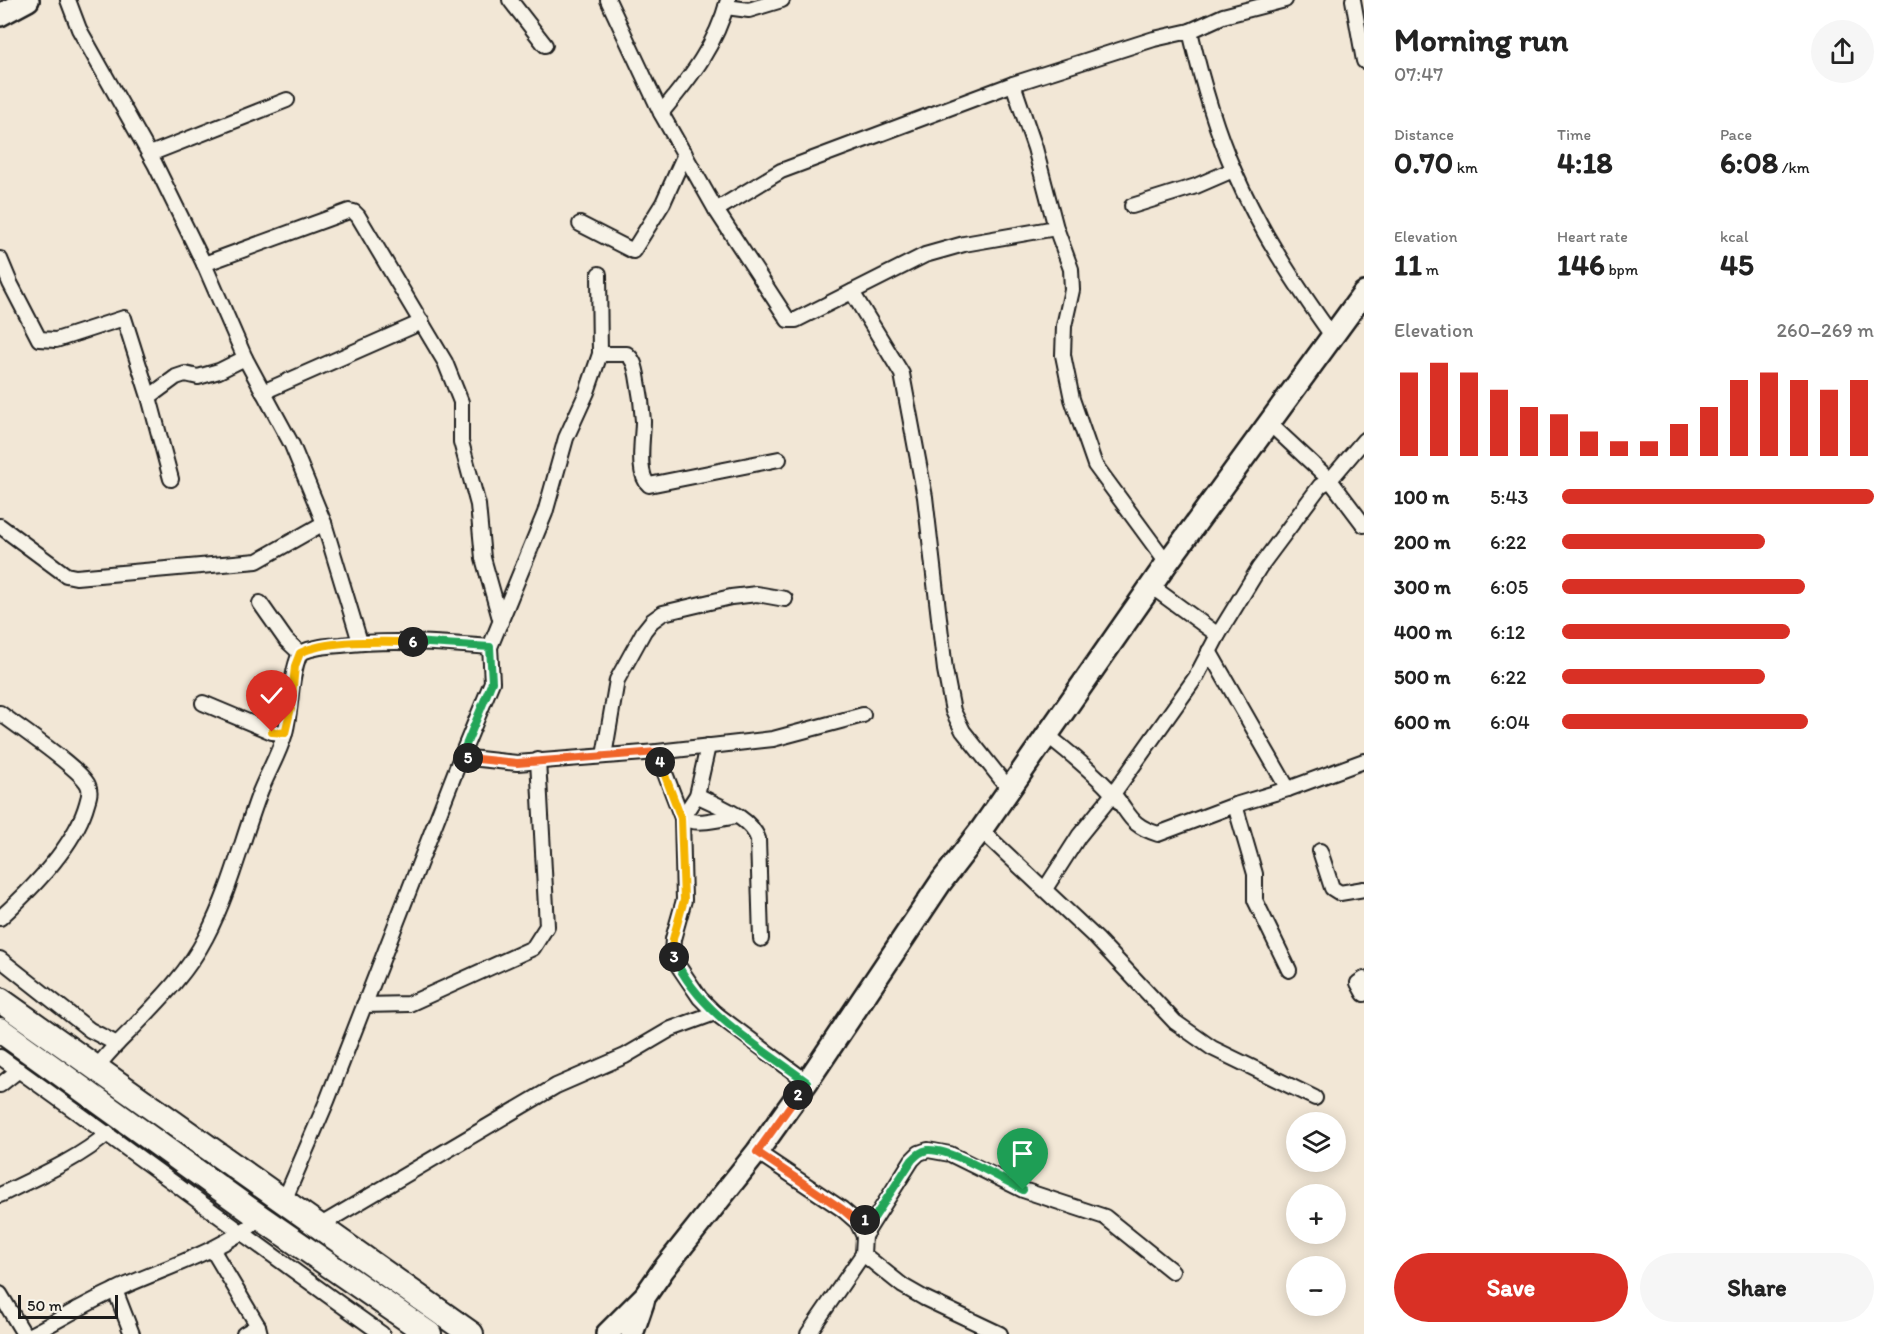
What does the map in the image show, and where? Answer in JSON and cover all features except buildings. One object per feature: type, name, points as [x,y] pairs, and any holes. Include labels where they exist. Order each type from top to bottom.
[{"type":"highway","points":[[0,1000],[471,1334]]},
{"type":"highway","points":[[1,1033],[429,1334]]},
{"type":"main road","points":[[0,15],[28,0]]},
{"type":"main road","points":[[607,1334],[645,1296],[757,1152],[807,1082],[941,882],[981,830],[1167,563],[1364,293]]},
{"type":"main road","points":[[632,1334],[645,1296]]},
{"type":"street","points":[[68,0],[79,29],[150,154],[204,264],[245,358],[292,445],[324,523],[360,642]]},
{"type":"street","points":[[510,0],[545,45]]},
{"type":"street","points":[[608,0],[661,112],[716,210],[789,320],[796,320],[926,255],[964,244],[1056,228]]},
{"type":"street","points":[[661,112],[695,72],[714,37],[727,4],[749,10],[782,0]]},
{"type":"street","points":[[716,210],[781,171],[1013,84],[1154,39],[1190,31],[1222,16],[1285,0]]},
{"type":"street","points":[[1353,0],[1364,61]]},
{"type":"street","points":[[1190,31],[1206,95],[1233,170],[1258,220],[1296,285],[1334,337]]},
{"type":"street","points":[[1013,84],[1035,148],[1056,228],[1071,269],[1072,290],[1064,326],[1063,355],[1072,399],[1095,465],[1167,563]]},
{"type":"street","points":[[150,154],[287,100]]},
{"type":"street","points":[[580,224],[633,251],[663,203],[685,154]]},
{"type":"street","points":[[1132,206],[1196,186],[1233,170]]},
{"type":"street","points":[[204,264],[349,211],[354,212],[445,362],[461,402],[461,442],[478,505],[483,558],[501,622]]},
{"type":"street","points":[[0,260],[39,339],[56,340],[124,318],[149,397],[171,479]]},
{"type":"street","points":[[284,1201],[327,1101],[492,682],[490,647],[545,513],[566,438],[600,354],[599,274]]},
{"type":"street","points":[[852,292],[902,374],[925,497],[945,670],[953,711],[963,731],[1009,789]]},
{"type":"street","points":[[263,392],[422,322]]},
{"type":"street","points":[[600,354],[627,354],[633,361],[641,392],[643,423],[641,461],[644,479],[649,485],[780,459]]},
{"type":"street","points":[[149,397],[176,377],[185,374],[198,377],[219,371],[245,358]]},
{"type":"street","points":[[1269,423],[1330,480],[1364,525]]},
{"type":"street","points":[[1045,889],[1079,836],[1113,794],[1196,677],[1218,635],[1259,568],[1320,486],[1330,480],[1364,440]]},
{"type":"street","points":[[0,526],[66,575],[76,577],[257,561],[324,523]]},
{"type":"street","points":[[1151,586],[1218,635]]},
{"type":"street","points":[[604,756],[617,680],[652,621],[663,613],[731,597],[757,594],[785,599]]},
{"type":"street","points":[[260,603],[286,640],[300,653]]},
{"type":"street","points":[[96,1069],[190,965],[207,936],[261,790],[279,753],[291,708],[295,666],[300,653],[310,648],[360,642],[428,642],[490,647]]},
{"type":"street","points":[[1209,651],[1287,789]]},
{"type":"street","points":[[203,703],[272,732],[285,733]]},
{"type":"street","points":[[0,713],[76,771],[88,785],[90,791],[83,816],[69,843],[0,918]]},
{"type":"street","points":[[461,757],[517,763],[657,752],[773,739],[863,716]]},
{"type":"street","points":[[1047,735],[1113,794],[1138,827],[1158,834],[1364,761]]},
{"type":"street","points":[[681,818],[697,795],[708,746]]},
{"type":"street","points":[[657,752],[681,818],[684,900],[673,939],[672,953],[700,998],[715,1013],[807,1082]]},
{"type":"street","points":[[364,1005],[409,1004],[533,948],[547,926],[538,760]]},
{"type":"street","points":[[697,795],[752,827],[758,839],[761,939]]},
{"type":"street","points":[[1235,805],[1255,874],[1255,900],[1289,970]]},
{"type":"street","points":[[681,818],[698,822],[736,816]]},
{"type":"street","points":[[981,830],[1097,939],[1174,1022],[1212,1048],[1316,1098]]},
{"type":"street","points":[[1320,851],[1332,888],[1340,893],[1364,890]]},
{"type":"street","points":[[0,959],[90,1030],[117,1044]]},
{"type":"street","points":[[1364,979],[1358,983],[1364,994]]},
{"type":"street","points":[[319,1226],[556,1086],[625,1056],[671,1029],[715,1013]]},
{"type":"street","points":[[0,1057],[108,1133],[242,1234],[382,1334]]},
{"type":"street","points":[[0,1085],[19,1070]]},
{"type":"street","points":[[0,1195],[31,1181],[97,1143],[108,1133]]},
{"type":"street","points":[[808,1334],[863,1254],[864,1236],[874,1218],[912,1160],[919,1153],[928,1150],[950,1154],[1023,1190],[1105,1217],[1172,1271]]},
{"type":"street","points":[[757,1152],[842,1209],[857,1222],[864,1236]]},
{"type":"street","points":[[32,1334],[115,1290],[242,1234],[261,1218]]},
{"type":"street","points":[[857,1222],[874,1218]]},
{"type":"street","points":[[212,1249],[259,1330],[244,1334]]},
{"type":"street","points":[[863,1254],[879,1269],[913,1292],[992,1332]]},
{"type":"street","points":[[115,1290],[132,1334]]},
{"type":"street","points":[[0,1294],[24,1334]]},
{"type":"route","points":[[272,732],[285,733],[291,708],[295,666],[300,653],[310,648],[360,642],[428,642],[490,647],[492,682],[461,757],[517,763],[657,752],[681,818],[684,900],[673,939],[672,953],[700,998],[715,1013],[807,1082],[757,1152],[842,1209],[857,1222],[874,1218],[912,1160],[919,1153],[928,1150],[950,1154],[1023,1190]]}]
